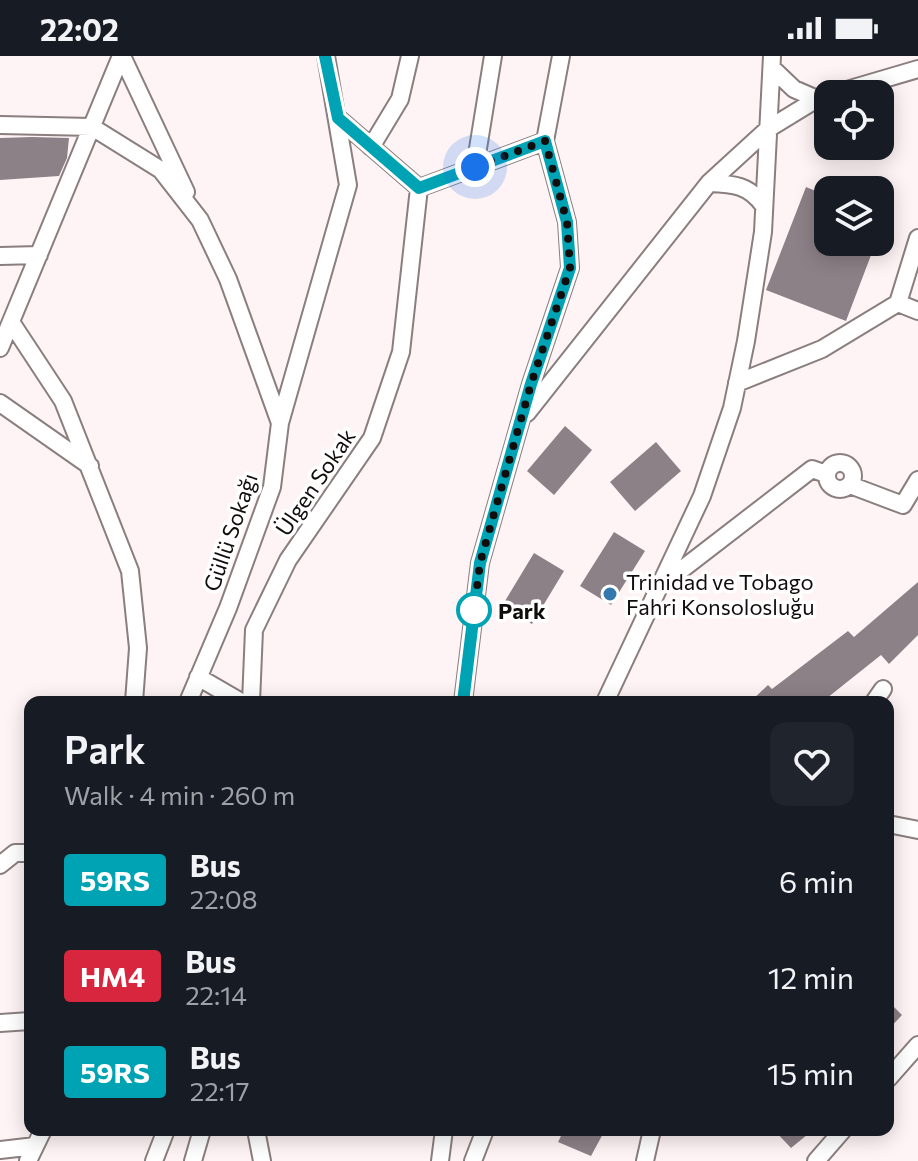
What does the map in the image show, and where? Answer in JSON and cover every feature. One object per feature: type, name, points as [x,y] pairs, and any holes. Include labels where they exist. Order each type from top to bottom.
[{"type":"street","points":[[0,348],[122,56]]},
{"type":"street","name":"Güllü Sokağı","points":[[122,56],[228,279],[280,423],[272,487],[228,608],[190,696]]},
{"type":"street","points":[[280,423],[348,185],[326,56]]},
{"type":"street","points":[[371,147],[400,99],[410,56]]},
{"type":"street","points":[[475,167],[493,56]]},
{"type":"street","points":[[464,696],[480,563],[570,268],[567,222],[545,141],[561,56]]},
{"type":"street","points":[[773,63],[794,89],[814,93]]},
{"type":"street","points":[[608,696],[702,496],[732,408],[746,341],[764,206],[773,63]]},
{"type":"street","points":[[881,80],[918,69]]},
{"type":"street","points":[[521,422],[709,183],[768,129],[814,103]]},
{"type":"street","points":[[338,118],[419,188],[545,141]]},
{"type":"street","points":[[0,125],[92,127]]},
{"type":"street","name":"Güllü Sokağı","points":[[92,127],[161,170],[200,220]]},
{"type":"street","points":[[709,183],[740,185],[764,206]]},
{"type":"street","name":"Ülgen Sokak","points":[[251,696],[254,630],[288,560],[372,438],[392,380],[401,352],[419,188]]},
{"type":"street","points":[[737,383],[822,349],[898,303],[918,238]]},
{"type":"street","points":[[0,256],[39,255]]},
{"type":"street","points":[[898,303],[918,311]]},
{"type":"street","points":[[11,322],[63,401],[130,571],[138,648],[134,696]]},
{"type":"street","points":[[0,403],[90,466]]},
{"type":"street","points":[[662,585],[812,469],[826,474],[831,466],[840,463],[849,467],[853,476],[850,485],[903,505],[918,480]]},
{"type":"street","points":[[198,677],[231,696]]},
{"type":"street","points":[[894,825],[918,830]]},
{"type":"street","points":[[0,865],[15,853],[24,853]]},
{"type":"street","points":[[0,1023],[24,1021]]},
{"type":"street","points":[[894,1072],[918,1045]]},
{"type":"street","points":[[154,1161],[164,1136]]},
{"type":"street","points":[[193,1161],[200,1136]]},
{"type":"street","points":[[257,1136],[262,1161]]},
{"type":"street","points":[[440,1161],[443,1136]]},
{"type":"street","points":[[473,1161],[483,1136]]},
{"type":"street","points":[[645,1161],[651,1136]]},
{"type":"street","points":[[816,1161],[838,1136]]},
{"type":"street","points":[[0,1150],[32,1153]]},
{"type":"building","points":[[0,138],[69,138],[67,158],[59,176],[0,180]]},
{"type":"building","points":[[806,187],[814,190],[814,256],[871,256],[846,321],[766,290]]},
{"type":"building","points":[[565,426],[592,450],[554,495],[527,471]]},
{"type":"building","points":[[656,442],[681,471],[635,511],[610,482]]},
{"type":"building","points":[[614,532],[645,551],[611,605],[580,586]]},
{"type":"building","points":[[534,553],[564,571],[532,624],[502,606]]},
{"type":"building","points":[[918,582],[918,635],[889,664],[881,655],[830,696],[756,696],[768,685],[772,689],[848,631],[854,637]]},
{"type":"building","points":[[894,1007],[902,1015],[894,1024]]},
{"type":"building","points":[[561,1136],[602,1136],[591,1156],[558,1142]]},
{"type":"building","points":[[780,1136],[806,1136],[791,1148]]},
{"type":"bus line","name":"59RS","points":[[325,56],[338,118],[419,188],[545,141],[567,222],[570,268],[531,384],[480,563],[464,696]]},
{"type":"place","name":"Trinidad ve Tobago Fahri Konsolosluğu","points":[[610,594]]},
{"type":"place","name":"Park","points":[[474,610]]},
{"type":"route","points":[[474,610],[473,619],[480,563],[531,384],[570,268],[567,222],[545,141],[475,167]]}]
